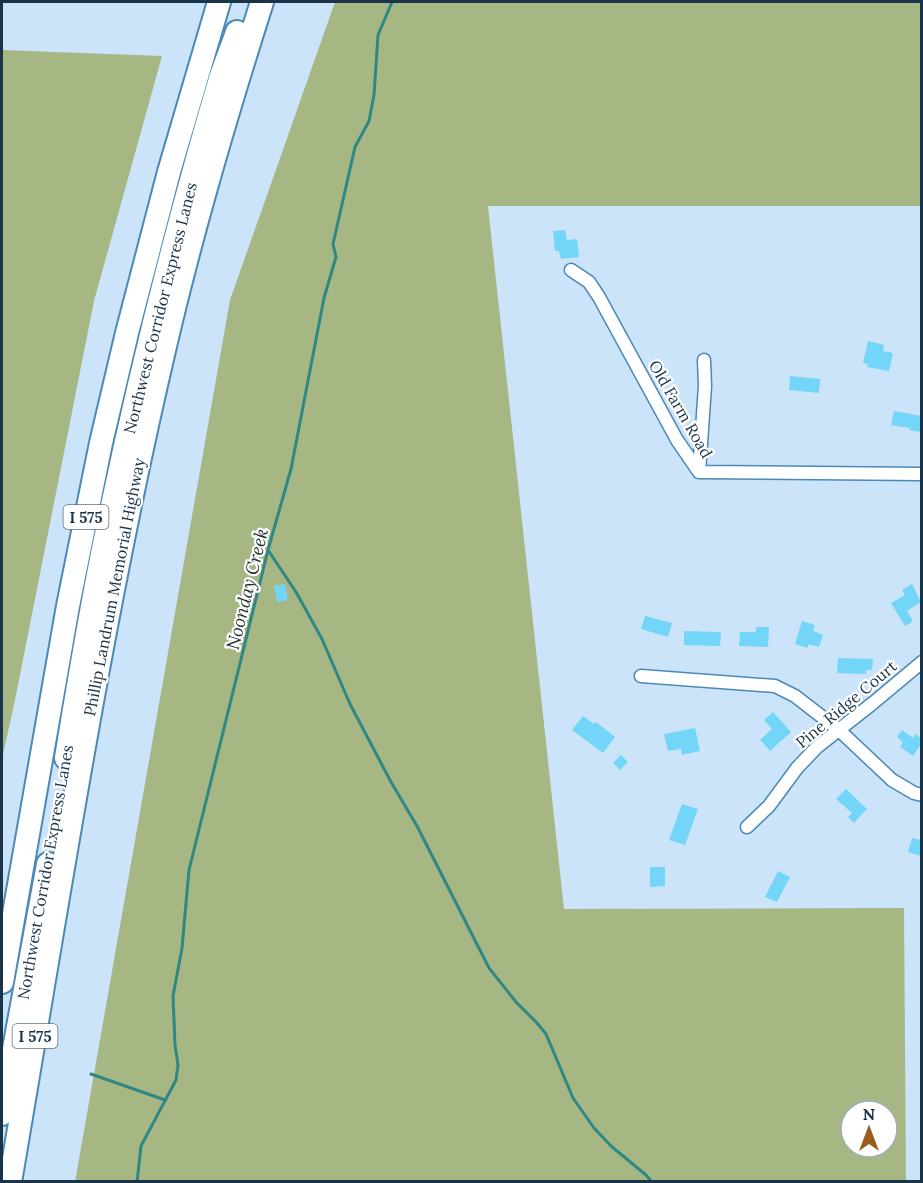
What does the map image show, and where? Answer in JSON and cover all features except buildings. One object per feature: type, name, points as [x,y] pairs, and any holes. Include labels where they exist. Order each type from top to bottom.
[{"type":"highway","points":[[184,121],[212,2]]},
{"type":"highway","name":"I 575","points":[[2,982],[79,551],[127,333],[184,121],[219,2]]},
{"type":"highway","name":"Northwest Corridor Express Lanes","points":[[2,1114],[108,522],[135,400],[173,248],[221,76],[246,2]]},
{"type":"highway","name":"Phillip Landrum Memorial Highway","points":[[10,1182],[96,671],[141,452],[165,344],[200,209],[262,2]]},
{"type":"street","name":"Old Farm Road","points":[[571,270],[589,282],[599,297],[677,440],[699,472],[921,474]]},
{"type":"street","points":[[699,472],[705,386],[704,360]]},
{"type":"street","name":"Pine Ridge Court","points":[[747,827],[769,806],[797,768],[817,747],[921,662]]},
{"type":"street","points":[[642,676],[775,686],[795,696],[840,730],[892,780],[921,795]]},
{"type":"green space","points":[[335,2],[921,2],[921,206],[488,206],[564,909],[904,908],[906,1181],[75,1182],[230,300]]},
{"type":"green space","points":[[2,50],[162,56],[94,301],[2,759]]},
{"type":"waterway","name":"Noonday Creek","points":[[137,1182],[141,1146],[176,1080],[178,1065],[173,996],[182,948],[189,870],[268,550],[291,469],[324,298],[336,257],[333,244],[355,147],[369,121],[374,95],[378,35],[392,2]]},
{"type":"waterway","points":[[268,550],[296,592],[322,639],[350,704],[417,826],[489,968],[546,1034],[573,1098],[594,1128],[652,1182]]},
{"type":"waterway","points":[[91,1074],[165,1100]]}]
